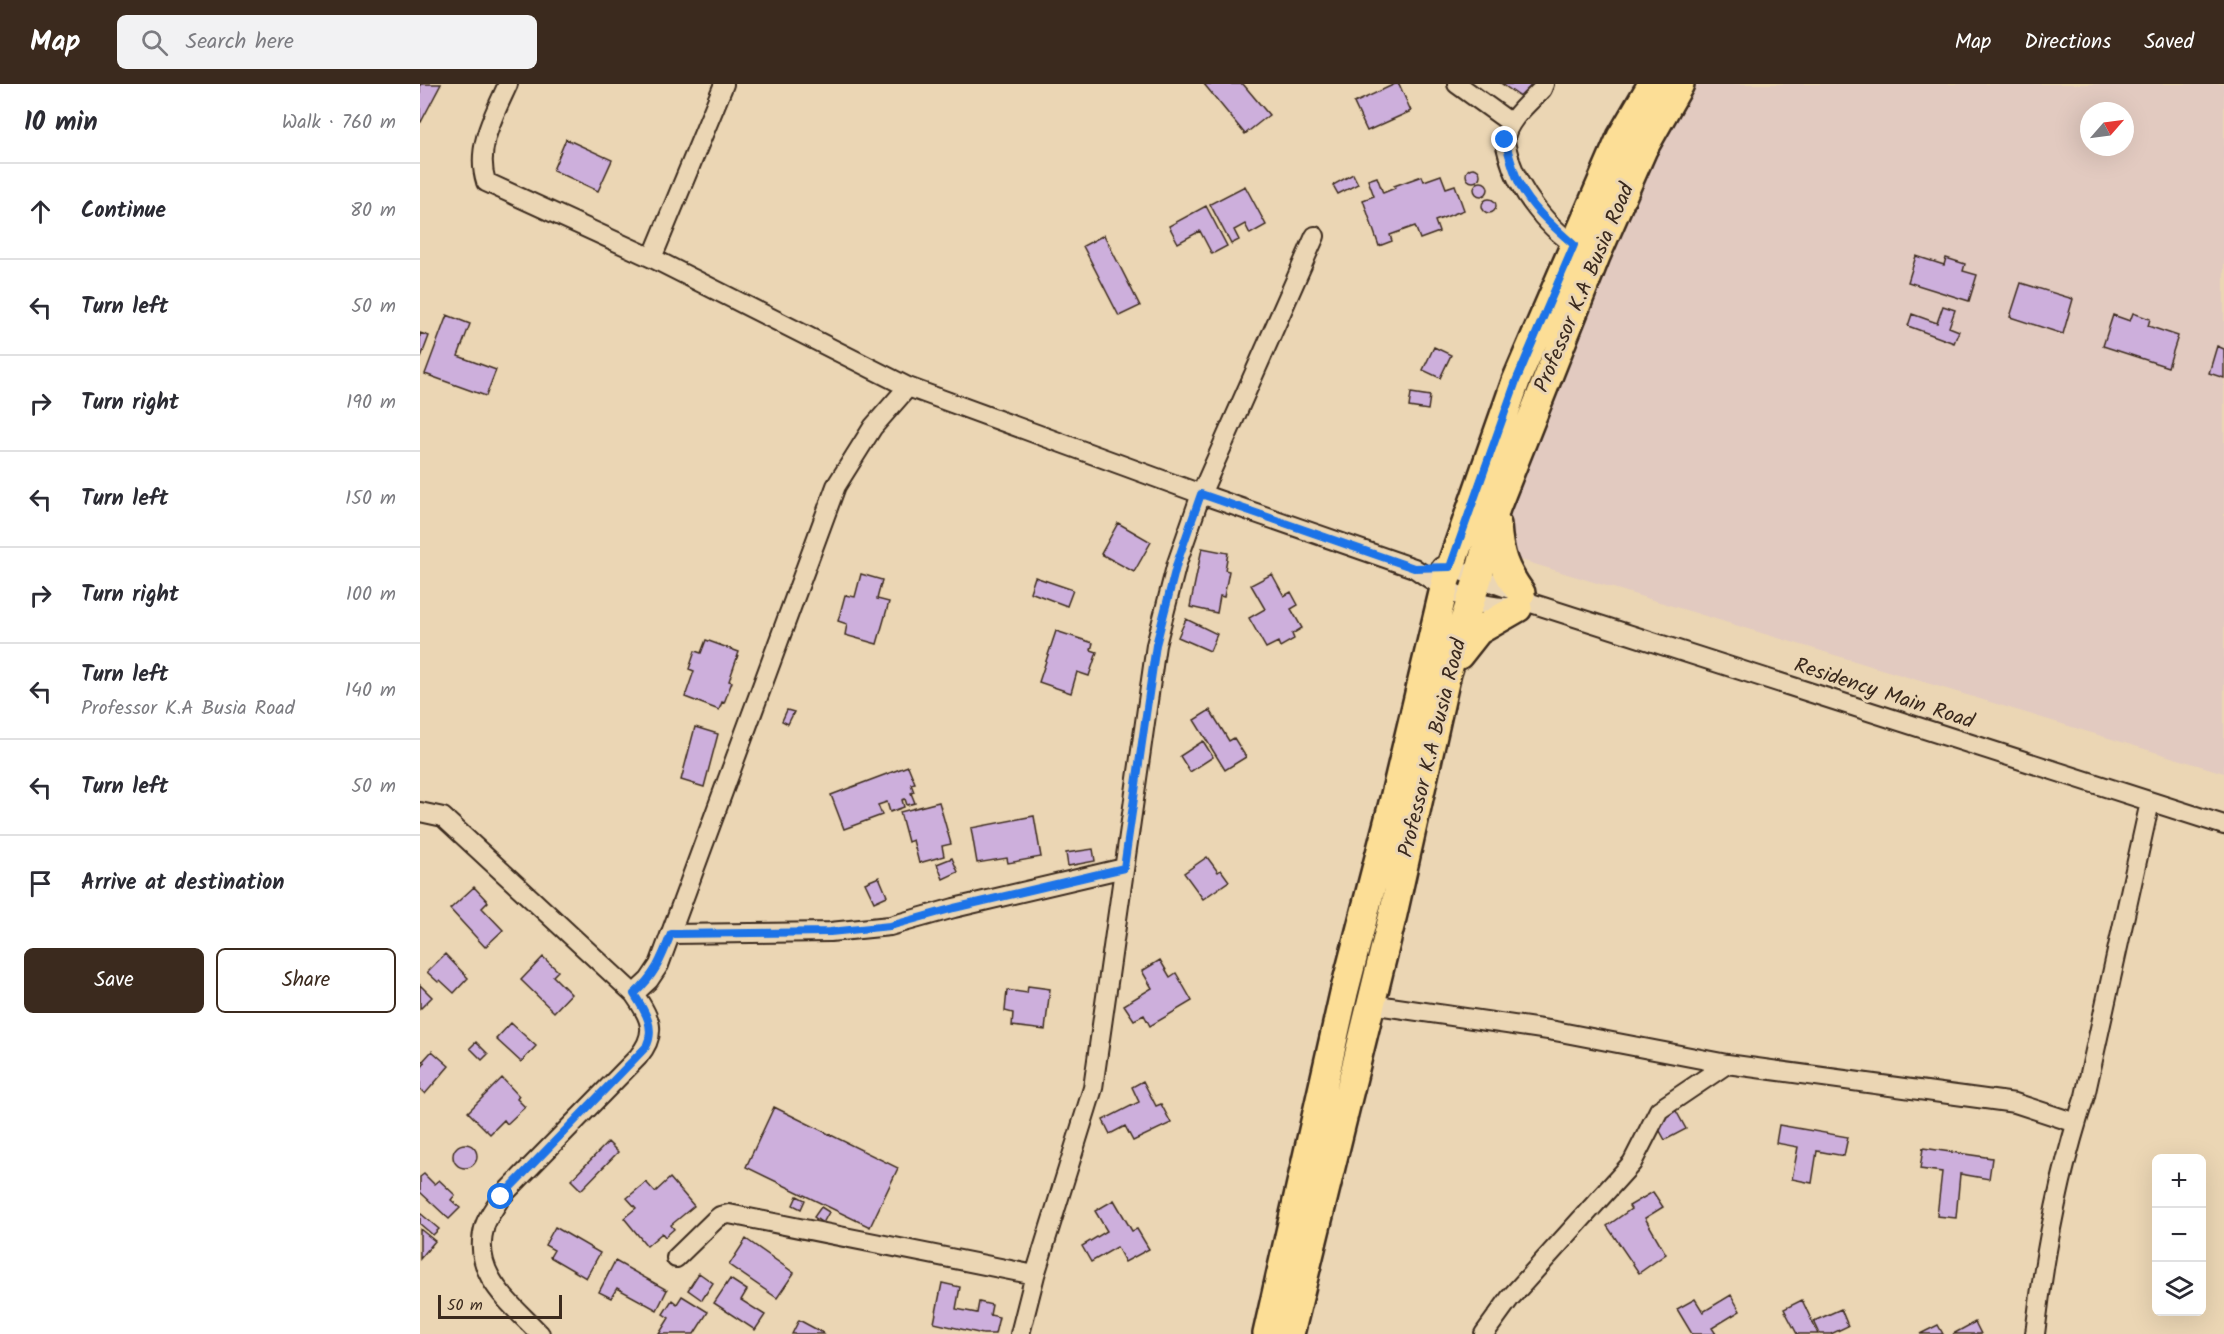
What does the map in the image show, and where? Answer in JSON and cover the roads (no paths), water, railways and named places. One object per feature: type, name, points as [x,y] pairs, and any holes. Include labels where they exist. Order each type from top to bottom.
[{"type":"main road","name":"Professor K.A Busia Road","points":[[1601,214],[1621,137],[1652,84]]},
{"type":"main road","name":"Professor K.A Busia Road","points":[[1267,1334],[1344,993],[1447,578],[1516,381],[1585,250],[1601,214],[1680,84]]},
{"type":"main road","name":"Professor K.A Busia Road","points":[[1290,1334],[1401,879],[1447,673],[1475,590],[1496,508],[1585,250]]},
{"type":"main road","points":[[1447,673],[1478,631],[1524,601],[1502,562],[1496,508]]},
{"type":"street","points":[[508,84],[486,133],[481,167],[486,182],[652,258],[908,387],[1201,494],[1447,578]]},
{"type":"street","points":[[652,258],[724,84]]},
{"type":"street","points":[[1457,84],[1511,123]]},
{"type":"street","points":[[1544,84],[1511,123],[1505,140],[1521,187],[1547,219],[1585,250]]},
{"type":"street","points":[[1020,1334],[1035,1275],[1093,1088],[1156,645],[1177,563],[1201,494],[1315,236]]},
{"type":"street","points":[[634,994],[649,980],[659,965],[836,486],[873,427],[908,387]]},
{"type":"street","name":"Residency Main Road","points":[[1447,578],[1475,590],[1524,601],[2224,825]]},
{"type":"street","points":[[2035,1334],[2043,1271],[2076,1124],[2085,1096],[2150,802]]},
{"type":"street","points":[[420,812],[443,817],[634,994],[649,1022],[651,1038],[646,1047],[501,1197],[485,1225],[482,1255],[492,1283],[540,1334]]},
{"type":"street","points":[[671,934],[830,932],[890,926],[954,908],[1124,868]]},
{"type":"street","points":[[1370,1004],[1555,1031],[1727,1064],[2015,1103],[2076,1124]]},
{"type":"street","points":[[1484,1334],[1510,1298],[1632,1163],[1659,1110],[1727,1064]]},
{"type":"street","points":[[676,1257],[715,1220],[729,1214],[1035,1275]]}]
